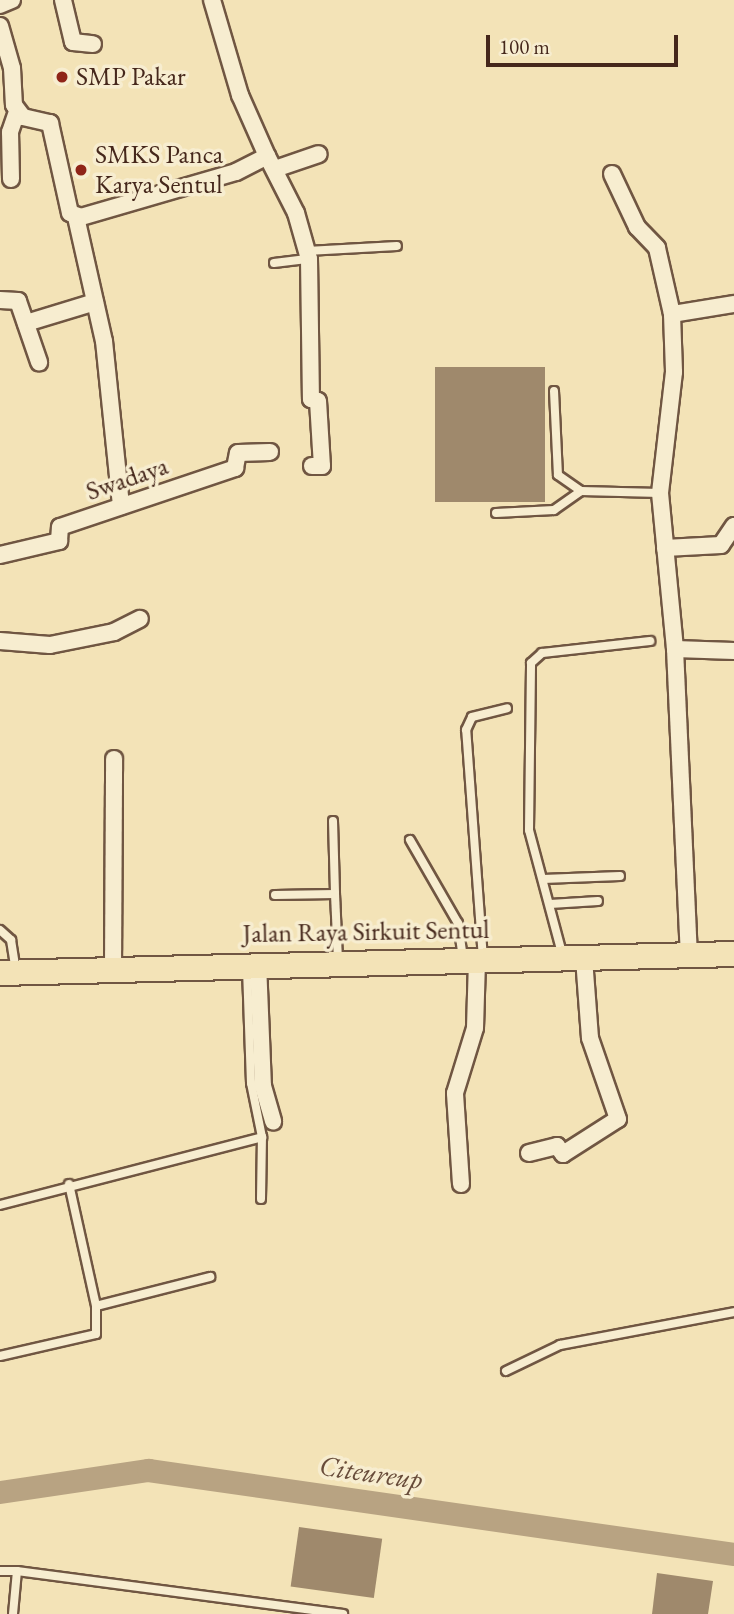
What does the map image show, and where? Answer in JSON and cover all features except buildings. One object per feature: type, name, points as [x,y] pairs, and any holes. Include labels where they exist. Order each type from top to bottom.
[{"type":"main road","name":"Jalan Raya Sirkuit Sentul","points":[[8,973],[253,963],[475,961],[734,954]]},
{"type":"street","points":[[0,5],[12,0]]},
{"type":"street","points":[[63,0],[73,42],[93,44]]},
{"type":"street","points":[[212,0],[240,96],[271,162],[308,255],[311,399],[318,401],[322,466],[312,466]]},
{"type":"street","points":[[0,26],[17,112],[10,178]]},
{"type":"street","points":[[17,112],[50,122],[76,217],[94,302],[121,506]]},
{"type":"street","points":[[76,217],[271,162],[319,154]]},
{"type":"street","points":[[612,174],[637,227],[657,248],[672,314],[674,372],[660,493],[675,649],[689,955]]},
{"type":"street","points":[[0,300],[18,301],[39,362]]},
{"type":"street","points":[[26,323],[94,302]]},
{"type":"street","points":[[672,314],[734,304]]},
{"type":"street","name":"Swadaya","points":[[0,555],[59,541],[60,527],[235,468],[238,453],[270,452]]},
{"type":"street","points":[[665,548],[721,545],[734,526]]},
{"type":"street","points":[[0,640],[50,645],[114,632],[140,619]]},
{"type":"street","points":[[675,649],[734,651]]},
{"type":"street","points":[[113,969],[114,759]]},
{"type":"street","points":[[529,1153],[558,1146],[563,1154],[618,1119],[588,1029],[574,958]]},
{"type":"street","points":[[461,1184],[455,1093],[475,1028],[475,961]]},
{"type":"street","points":[[253,963],[263,1086],[273,1122]]},
{"type":"lane","points":[[274,263],[308,255],[397,246]]},
{"type":"lane","points":[[554,391],[558,475],[581,491],[660,493]]},
{"type":"lane","points":[[496,513],[554,510],[581,491]]},
{"type":"lane","points":[[574,958],[550,904],[528,816],[533,659],[650,641]]},
{"type":"lane","points":[[475,961],[466,730],[472,717],[507,708]]},
{"type":"lane","points":[[333,821],[338,961]]},
{"type":"lane","points":[[410,840],[458,923],[475,961]]},
{"type":"lane","points":[[543,880],[620,876]]},
{"type":"lane","points":[[275,895],[335,894]]},
{"type":"lane","points":[[550,904],[598,901]]},
{"type":"lane","points":[[0,930],[11,940],[8,973]]},
{"type":"lane","points":[[253,963],[251,1083],[262,1137],[261,1199]]},
{"type":"lane","points":[[0,1205],[69,1184],[262,1137]]},
{"type":"lane","points":[[0,1356],[96,1334],[96,1306],[69,1184]]},
{"type":"lane","points":[[96,1306],[210,1277]]},
{"type":"lane","points":[[506,1371],[560,1345],[734,1312]]},
{"type":"lane","points":[[0,1571],[18,1571],[342,1614]]},
{"type":"lane","points":[[13,1614],[18,1571]]},
{"type":"waterway","name":"Citeureup","points":[[0,1492],[148,1470],[734,1554]]},
{"type":"place","name":"SMP Pakar","points":[[62,77]]},
{"type":"place","name":"SMKS Panca Karya Sentul","points":[[81,170]]}]
